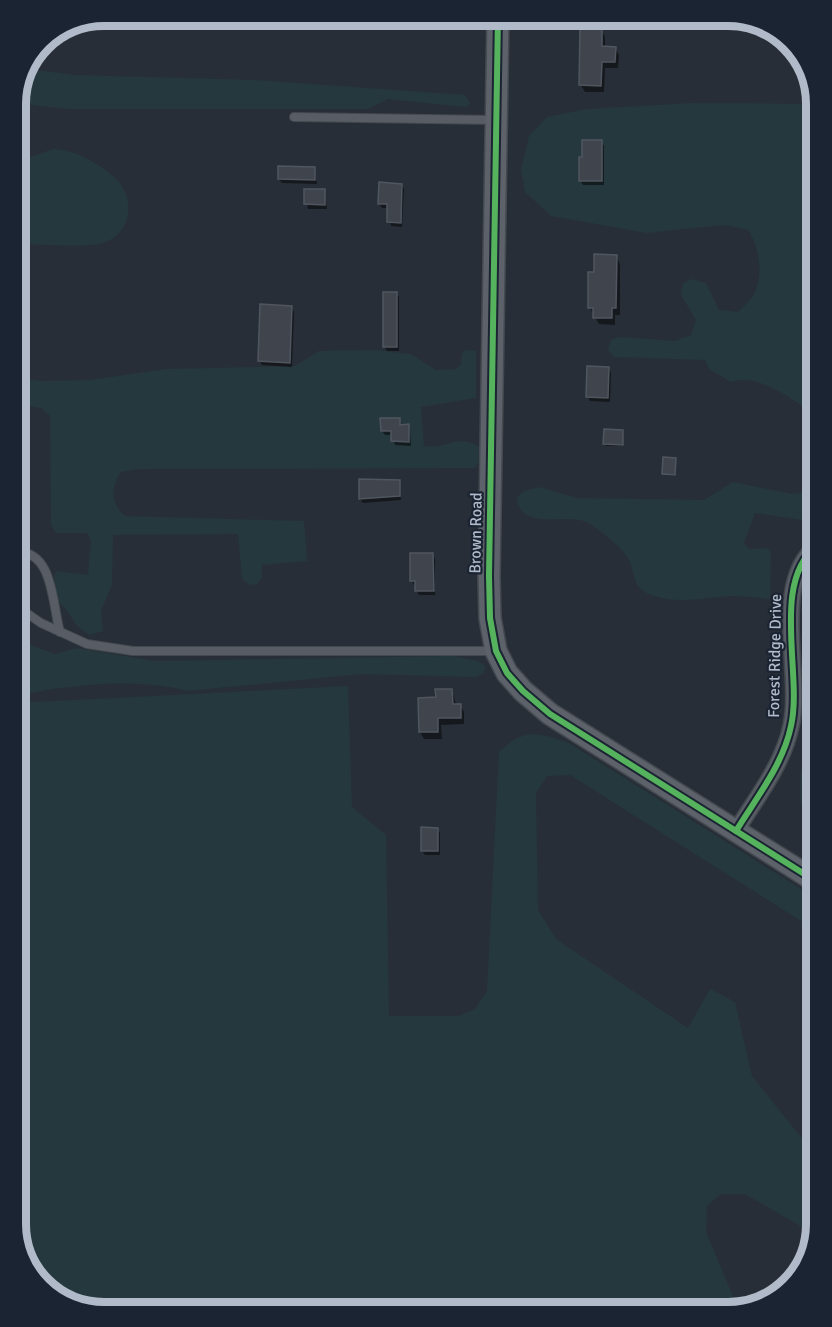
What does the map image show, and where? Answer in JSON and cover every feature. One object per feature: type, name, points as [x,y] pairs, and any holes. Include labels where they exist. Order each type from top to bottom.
[{"type":"street","name":"Brown Road","points":[[498,26],[489,576],[490,618],[496,651],[507,673],[550,714],[806,875]]},
{"type":"street","name":"Forest Ridge Drive","points":[[736,831],[784,753],[792,724],[793,591],[796,572],[806,557]]},
{"type":"lane","points":[[294,117],[497,120]]},
{"type":"lane","points":[[26,554],[34,555],[49,575],[60,632]]},
{"type":"lane","points":[[26,612],[60,632],[87,644],[133,651],[496,651]]},
{"type":"green space","points":[[34,70],[75,75],[255,80],[465,95],[470,103],[466,107],[388,99],[368,109],[68,109],[26,104],[28,83]]},
{"type":"green space","points":[[693,103],[806,104],[806,409],[764,384],[742,380],[731,382],[709,369],[705,360],[614,357],[608,350],[611,340],[619,337],[675,341],[691,335],[696,320],[681,295],[683,283],[692,279],[706,283],[719,310],[738,312],[753,296],[759,278],[759,261],[755,244],[748,230],[724,225],[647,233],[551,216],[525,192],[521,169],[529,136],[547,117],[587,109]]},
{"type":"green space","points":[[53,149],[69,151],[108,172],[121,185],[128,205],[128,214],[120,232],[103,243],[96,244],[26,244],[26,159]]},
{"type":"green space","points":[[375,350],[411,354],[436,370],[456,369],[461,364],[462,353],[467,350],[476,351],[476,398],[421,407],[424,446],[440,446],[459,441],[473,443],[481,448],[481,458],[475,468],[139,469],[121,472],[115,483],[114,495],[117,506],[125,516],[304,521],[307,561],[262,565],[262,577],[257,584],[250,585],[242,579],[238,534],[113,535],[112,585],[101,611],[103,631],[90,635],[83,631],[57,601],[54,577],[56,571],[88,575],[91,540],[87,533],[56,533],[51,525],[50,416],[41,408],[26,405],[26,379],[90,380],[167,369],[295,366],[319,351]]},
{"type":"green space","points":[[733,482],[792,494],[806,492],[806,520],[755,513],[744,543],[749,549],[768,548],[771,554],[770,599],[733,596],[673,600],[651,595],[640,588],[625,554],[596,528],[577,520],[545,519],[526,515],[520,508],[517,497],[524,491],[539,487],[578,498],[704,500]]},
{"type":"green space","points":[[26,643],[55,654],[77,648],[155,661],[453,656],[478,661],[485,666],[484,673],[476,677],[361,674],[187,691],[146,684],[101,684],[26,694]]},
{"type":"green space","points":[[348,686],[352,807],[386,835],[389,1016],[459,1016],[475,1009],[487,991],[499,752],[508,744],[524,736],[540,735],[569,743],[806,892],[806,924],[570,775],[547,776],[536,793],[538,910],[556,939],[688,1028],[710,989],[735,1002],[752,1076],[806,1143],[806,1229],[745,1194],[721,1194],[707,1206],[706,1232],[734,1301],[98,1301],[78,1297],[60,1288],[45,1275],[34,1258],[27,1239],[26,1223],[26,1007],[29,1007],[26,1003],[26,702]]},
{"type":"green space","points":[[806,752],[806,822],[800,797],[801,772]]},
{"type":"building","points":[[580,28],[602,29],[602,46],[616,47],[615,62],[602,62],[601,86],[579,85]]},
{"type":"building","points":[[582,140],[602,140],[602,181],[579,181]]},
{"type":"building","points":[[278,166],[315,167],[315,180],[278,179]]},
{"type":"building","points":[[379,182],[402,184],[401,223],[387,222],[387,204],[378,204]]},
{"type":"building","points":[[304,189],[325,189],[325,205],[304,204]]},
{"type":"building","points":[[594,254],[617,255],[616,308],[612,308],[612,318],[593,318],[593,308],[588,308],[588,272],[594,272]]},
{"type":"building","points":[[383,292],[397,292],[397,347],[383,347]]},
{"type":"building","points":[[260,304],[292,306],[290,363],[258,361]]},
{"type":"building","points":[[587,366],[609,367],[608,398],[586,397]]},
{"type":"building","points":[[380,418],[400,418],[400,425],[409,424],[409,442],[391,441],[391,431],[381,431]]},
{"type":"building","points":[[604,429],[623,430],[623,445],[603,444]]},
{"type":"building","points":[[663,457],[676,458],[675,475],[662,474]]},
{"type":"building","points":[[359,479],[400,480],[400,496],[359,499]]},
{"type":"building","points":[[410,553],[433,553],[434,591],[415,591],[415,581],[410,581]]},
{"type":"building","points":[[435,689],[452,689],[453,704],[461,704],[461,718],[438,718],[438,732],[419,732],[418,698],[436,697]]},
{"type":"building","points":[[421,827],[438,828],[438,851],[421,851]]},
{"type":"cycle path","points":[[498,26],[489,576],[490,618],[496,651],[507,673],[523,691],[550,714],[806,875]]},
{"type":"cycle path","points":[[736,831],[775,768],[791,726],[794,705],[791,605],[795,582],[806,559]]}]
